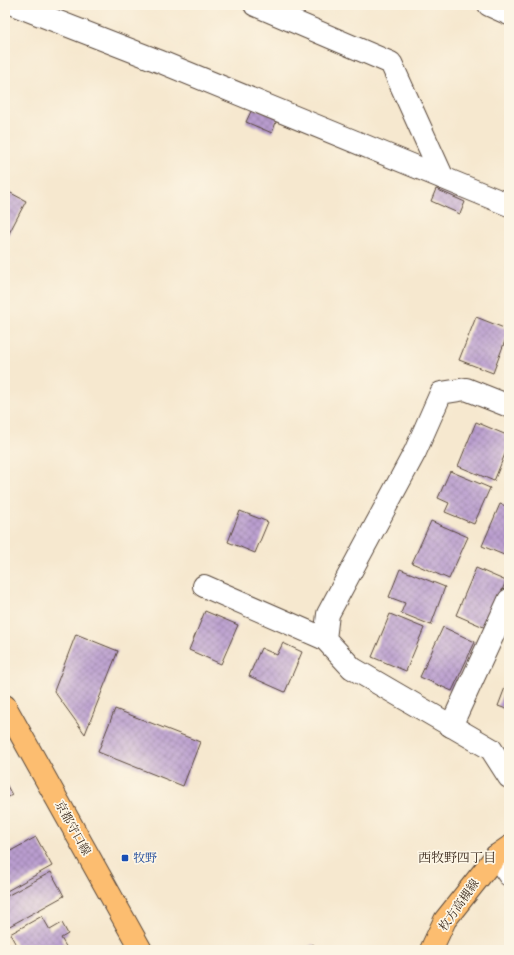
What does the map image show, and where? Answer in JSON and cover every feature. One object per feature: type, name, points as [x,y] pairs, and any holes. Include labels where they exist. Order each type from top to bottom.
[{"type":"main road","name":"京都守口線","points":[[5,706],[141,950]]},
{"type":"main road","name":"枚方高槻線","points":[[431,950],[445,920],[503,851]]},
{"type":"street","points":[[15,5],[168,65],[509,205]]},
{"type":"street","points":[[255,5],[391,63],[443,178]]},
{"type":"street","points":[[489,5],[509,14]]},
{"type":"street","points":[[326,639],[328,614],[415,452],[441,393],[466,389],[509,406]]},
{"type":"street","points":[[204,586],[326,639],[352,668],[492,749],[509,777]]},
{"type":"street","points":[[451,726],[509,600]]},
{"type":"street","points":[[503,851],[509,875]]},
{"type":"building","points":[[253,107],[278,117],[272,133],[246,122]]},
{"type":"building","points":[[436,189],[465,202],[460,214],[431,201]]},
{"type":"building","points":[[5,190],[26,201],[5,241]]},
{"type":"building","points":[[476,317],[509,330],[493,373],[459,360]]},
{"type":"building","points":[[476,422],[509,436],[509,444],[494,481],[458,466]]},
{"type":"building","points":[[450,471],[490,488],[474,524],[445,512],[449,503],[438,498]]},
{"type":"building","points":[[500,504],[509,507],[509,557],[482,546]]},
{"type":"building","points":[[240,511],[268,522],[255,553],[228,542]]},
{"type":"building","points":[[431,521],[468,537],[449,579],[412,563]]},
{"type":"building","points":[[476,568],[506,581],[486,628],[456,615]]},
{"type":"building","points":[[400,569],[445,587],[431,625],[401,613],[405,603],[389,597]]},
{"type":"building","points":[[205,611],[238,625],[221,664],[189,650]]},
{"type":"building","points":[[390,614],[424,628],[406,671],[372,657]]},
{"type":"building","points":[[443,627],[475,642],[452,691],[420,677]]},
{"type":"building","points":[[76,634],[118,651],[85,734],[54,691]]},
{"type":"building","points":[[283,643],[302,652],[285,692],[249,676],[261,648],[277,655]]},
{"type":"building","points":[[509,677],[509,710],[498,706]]},
{"type":"building","points":[[115,709],[200,742],[183,786],[98,752]]},
{"type":"building","points":[[5,782],[12,795],[5,799]]},
{"type":"building","points":[[36,837],[52,866],[5,892],[5,854]]},
{"type":"building","points":[[51,872],[64,896],[6,928],[5,897]]},
{"type":"building","points":[[42,916],[50,930],[62,923],[68,934],[61,938],[68,950],[19,950],[10,934]]},
{"type":"building","points":[[313,944],[317,950],[303,950]]},
{"type":"place","name":"牧野","points":[[125,858]]},
{"type":"district","name":"西牧野四丁目","points":[[457,857]]}]
